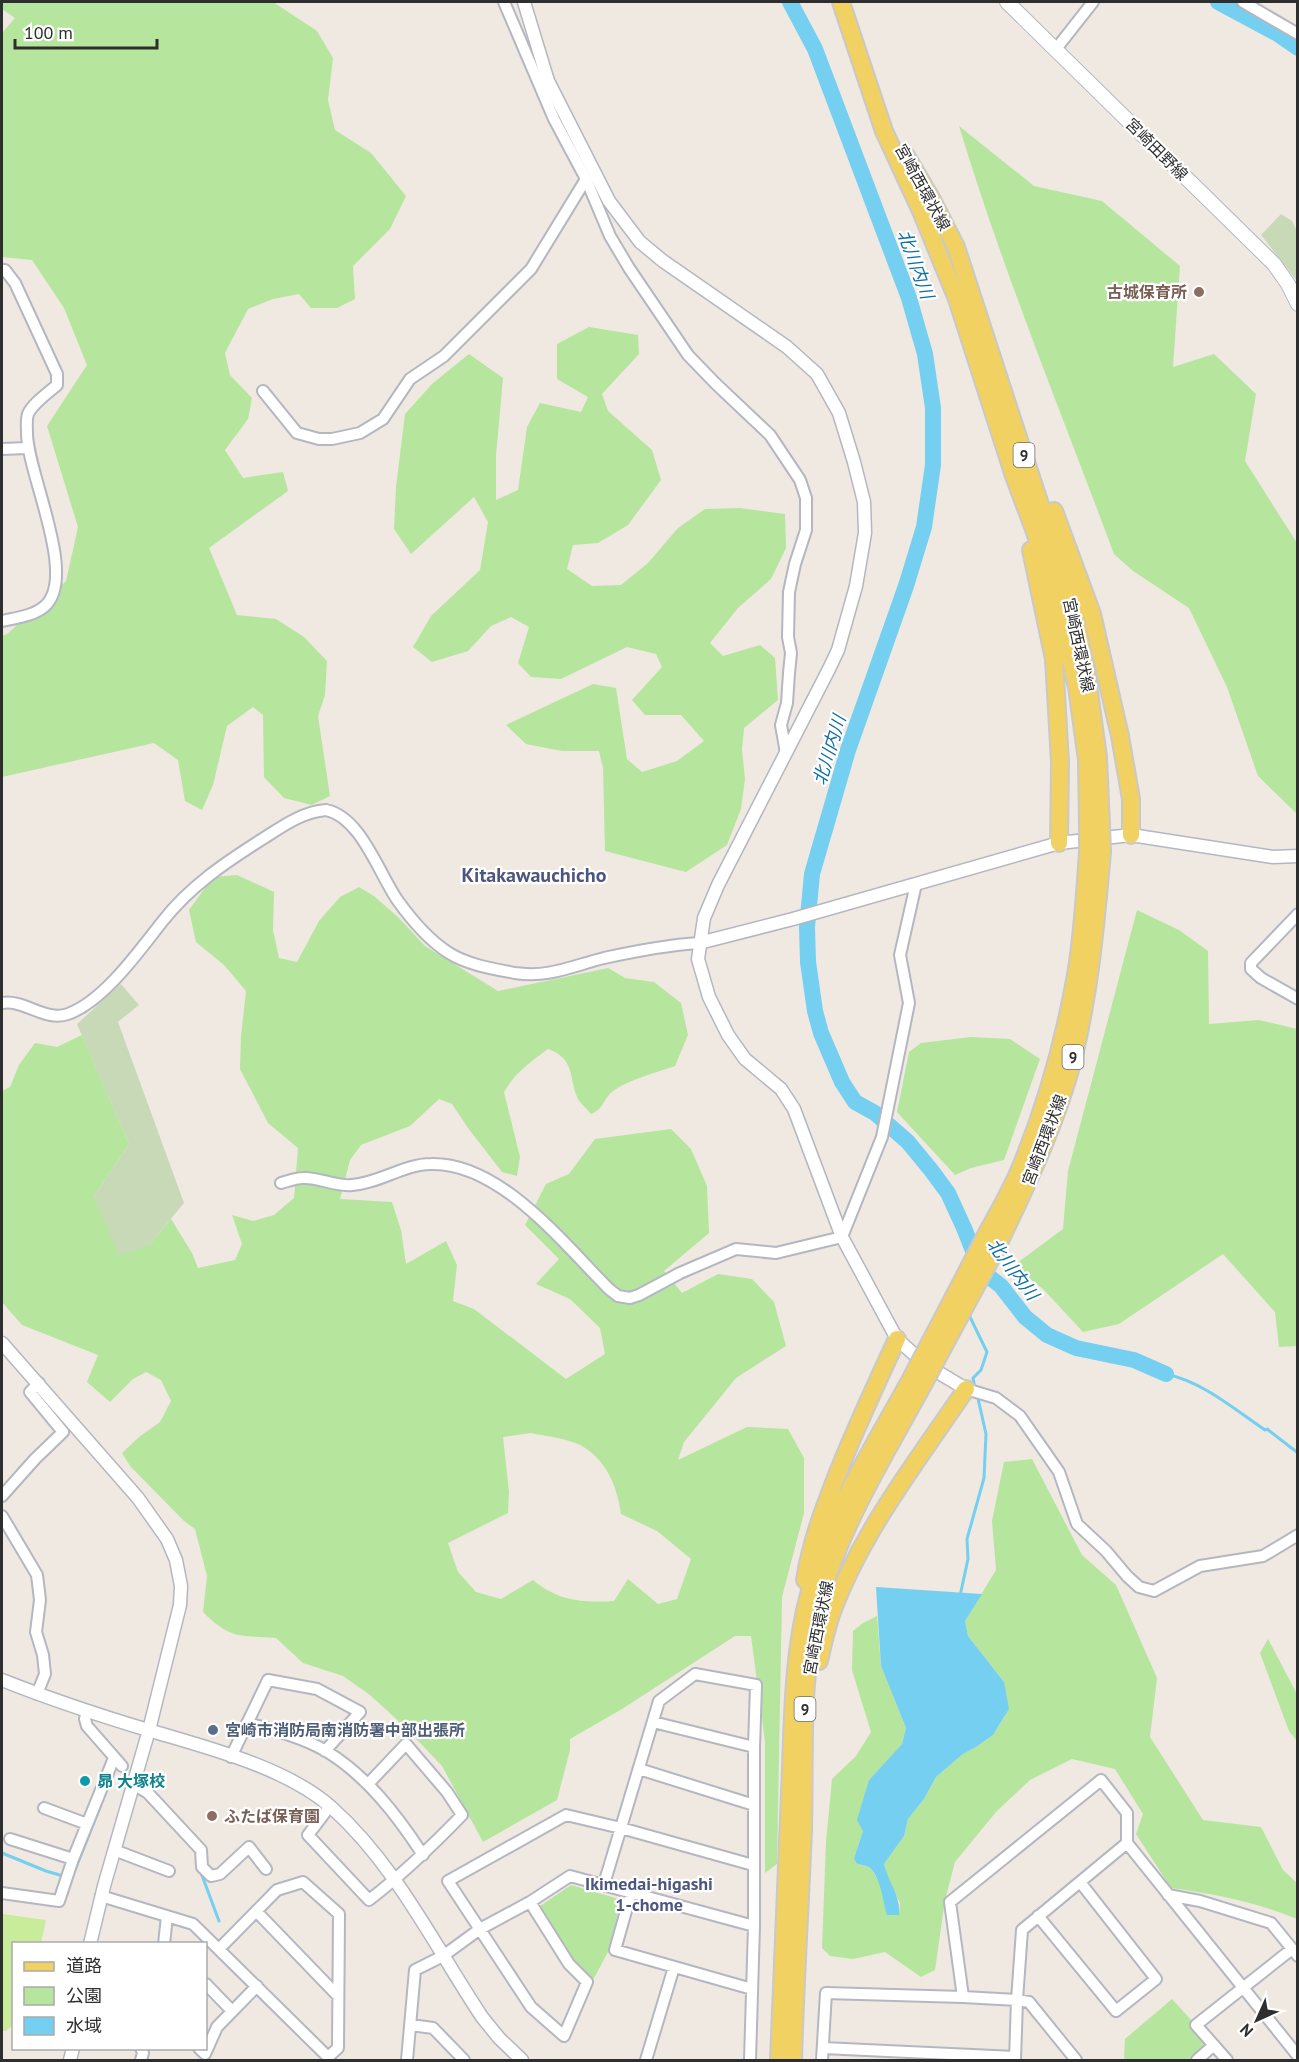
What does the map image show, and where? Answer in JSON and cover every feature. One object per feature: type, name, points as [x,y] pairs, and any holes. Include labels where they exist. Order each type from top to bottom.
[{"type":"main road","name":"宮崎西環状線","points":[[793,2061],[806,1701],[811,1645],[820,1602],[830,1567],[846,1528],[918,1380],[990,1244],[1030,1177],[1054,1118],[1073,1056],[1090,973],[1095,852],[1094,826],[1077,687],[1058,604],[957,299],[921,211],[884,131],[841,2]]},
{"type":"main road","name":"宮崎田野線","points":[[1006,2],[1274,264],[1298,304]]},
{"type":"main road","name":"宮崎西環状線","points":[[877,107],[931,198],[956,247],[1074,609],[1086,670],[1098,757],[1094,826]]},
{"type":"main road","points":[[1034,483],[1054,510],[1092,614],[1120,736],[1131,799],[1131,835]]},
{"type":"main road","points":[[1035,532],[1031,549],[1054,659],[1060,762],[1059,843]]},
{"type":"main road","points":[[809,1592],[805,1581],[809,1554],[819,1519],[862,1413],[897,1339]]},
{"type":"main road","name":"宮崎西環状線","points":[[778,2061],[793,1712],[799,1640],[809,1592],[826,1543],[845,1501],[918,1380]]},
{"type":"main road","points":[[803,1830],[808,1820],[815,1679],[832,1612],[853,1565],[882,1512],[966,1389]]},
{"type":"street","points":[[504,2],[554,119],[586,179],[610,236],[640,285],[688,355],[770,435],[800,480],[806,498],[806,530],[789,592],[789,673],[787,703],[781,725],[786,753]]},
{"type":"street","points":[[524,2],[548,81],[609,201],[640,242],[663,261],[787,347],[817,374],[839,412],[864,502],[863,544],[856,586],[838,650],[718,885],[704,918],[698,959],[710,997],[728,1035],[745,1059],[781,1089],[794,1109],[842,1238],[897,1339],[926,1365],[966,1389],[996,1398],[1020,1416],[1059,1472],[1077,1524],[1139,1587],[1154,1591],[1200,1566],[1263,1556],[1298,1536]]},
{"type":"street","points":[[1056,49],[1093,2]]},
{"type":"street","points":[[1243,2],[1298,34]]},
{"type":"street","points":[[263,391],[297,433],[319,439],[332,440],[360,433],[384,419],[410,379],[444,356],[531,269],[586,179]]},
{"type":"street","points":[[2,270],[5,270],[15,282],[57,374],[58,381],[27,417],[27,448],[51,532],[56,562],[55,586],[50,600],[37,612],[2,621]]},
{"type":"street","points":[[2,449],[27,448]]},
{"type":"street","points":[[2,1003],[15,1004],[59,1016],[78,1009],[93,999],[139,954],[162,921],[183,897],[206,877],[291,821],[326,810],[331,811],[353,827],[363,839],[399,902],[439,945],[459,958],[503,970],[538,975],[559,972],[602,959],[666,945],[699,943],[793,919],[1059,843],[1131,835],[1273,857],[1298,856]]},
{"type":"street","points":[[842,1238],[882,1137],[909,1003],[900,955],[916,884]]},
{"type":"street","points":[[1298,914],[1251,963],[1251,969],[1261,978],[1298,999]]},
{"type":"street","points":[[281,1183],[303,1178],[349,1186],[410,1167],[431,1164],[445,1165],[479,1174],[494,1181],[532,1212],[609,1289],[618,1296],[630,1298],[736,1249],[776,1253],[842,1238]]},
{"type":"street","points":[[2,1343],[138,1498],[167,1539],[176,1560],[181,1586],[180,1605],[149,1730],[101,1896],[90,1942]]},
{"type":"street","points":[[2,1496],[63,1432],[30,1392],[39,1383]]},
{"type":"street","points":[[2,1520],[37,1575],[40,1600],[36,1632],[43,1655],[45,1674],[37,1694]]},
{"type":"street","points":[[604,1884],[659,1701],[695,1674],[756,1685],[754,1926],[750,2061]]},
{"type":"street","points":[[2,1680],[87,1711],[194,1743],[265,1768],[295,1783],[330,1806],[372,1848],[396,1880],[482,2017],[522,2061]]},
{"type":"street","points":[[231,1757],[268,1680],[317,1689],[360,1712],[326,1751]]},
{"type":"street","points":[[2,1893],[59,1901],[87,1824],[118,1762],[87,1726],[85,1719],[87,1711]]},
{"type":"street","points":[[653,1722],[754,1747]]},
{"type":"street","points":[[247,1723],[288,1734],[326,1751],[368,1784],[400,1820],[423,1855]]},
{"type":"street","points":[[330,1806],[308,1835],[369,1900],[396,1880],[462,1815],[447,1792],[406,1744],[368,1784]]},
{"type":"street","points":[[639,1769],[754,1805]]},
{"type":"street","points":[[963,1997],[950,1902],[1101,1780],[1127,1813],[1127,1843],[1298,2056]]},
{"type":"street","points":[[133,1784],[148,1792],[201,1850],[202,1867],[210,1876],[220,1874],[249,1847],[266,1869]]},
{"type":"street","points":[[44,1808],[87,1824]]},
{"type":"street","points":[[530,1902],[569,1964],[587,1982],[564,2036],[531,2007],[448,1881],[566,1815],[621,1828],[753,1866]]},
{"type":"street","points":[[10,1839],[73,1859]]},
{"type":"street","points":[[823,2048],[1015,2059],[1023,1930],[1127,1843]]},
{"type":"street","points":[[114,1850],[169,1871]]},
{"type":"street","points":[[408,2061],[416,1970],[443,1956],[480,1929],[530,1902],[570,1876],[754,1926]]},
{"type":"street","points":[[101,1896],[194,1924],[219,1949],[257,1986],[328,2057],[338,2048],[339,1914],[303,1882],[277,1890],[219,1949]]},
{"type":"street","points":[[1038,1916],[1116,2011],[1156,1979],[1080,1882]]},
{"type":"street","points":[[631,1893],[615,1950],[752,1989]]},
{"type":"street","points":[[1168,1895],[1200,1901],[1271,1923],[1295,1952],[1243,1988],[1196,2025],[1227,2061]]},
{"type":"street","points":[[256,1911],[338,1996]]},
{"type":"street","points":[[164,1942],[167,1916]]},
{"type":"street","points":[[646,2061],[674,1967]]},
{"type":"street","points":[[207,1985],[232,2011]]},
{"type":"street","points":[[207,2050],[217,2027],[257,1986]]},
{"type":"street","points":[[822,2061],[826,1993],[963,1997],[1029,2002],[1076,2061]]},
{"type":"street","points":[[411,2025],[433,2028],[464,2061]]},
{"type":"street","points":[[1197,2061],[1214,2045]]},
{"type":"green space","points":[[2,2],[273,2],[317,31],[333,58],[328,100],[335,130],[371,153],[406,196],[390,229],[353,266],[355,299],[337,308],[311,308],[299,294],[273,299],[248,309],[225,353],[230,375],[252,398],[248,419],[225,450],[243,478],[283,472],[288,491],[209,548],[237,615],[276,619],[304,637],[327,661],[325,695],[318,716],[330,796],[312,805],[284,798],[264,777],[263,715],[253,707],[227,726],[213,785],[202,810],[185,801],[178,760],[154,743],[2,777],[2,636],[66,581],[78,527],[47,426],[87,365],[64,308],[32,260],[2,257],[2,33],[15,18],[2,9]]},
{"type":"green space","points":[[959,126],[1034,186],[1102,201],[1180,266],[1173,367],[1214,354],[1256,394],[1245,461],[1297,543],[1297,814],[1258,776],[1227,687],[1189,608],[1133,571],[1114,554],[1013,288]]},
{"type":"green space","points":[[1281,214],[1292,221],[1297,231],[1297,281],[1261,235]]},
{"type":"green space","points":[[589,327],[638,335],[639,354],[602,394],[608,411],[652,450],[661,480],[628,525],[598,543],[573,545],[567,569],[592,586],[621,585],[648,563],[678,528],[705,509],[740,508],[785,514],[786,548],[771,579],[738,608],[710,643],[723,656],[760,645],[775,658],[778,700],[744,728],[742,749],[745,779],[741,809],[727,845],[686,872],[605,851],[603,768],[599,751],[562,751],[526,744],[506,725],[593,684],[616,688],[627,759],[642,772],[677,761],[704,741],[681,715],[645,715],[632,700],[662,667],[656,654],[627,647],[561,679],[531,677],[518,663],[529,627],[511,617],[491,626],[468,651],[432,662],[413,647],[431,616],[480,570],[488,522],[474,497],[411,554],[394,529],[396,487],[405,414],[433,383],[469,354],[503,378],[496,456],[496,500],[518,490],[527,427],[540,403],[581,412],[588,397],[557,379],[557,344]]},
{"type":"green space","points":[[237,875],[274,892],[273,930],[279,958],[297,962],[319,921],[340,897],[359,887],[374,896],[399,918],[425,946],[498,991],[608,968],[625,978],[654,982],[681,1003],[688,1035],[675,1066],[627,1083],[613,1091],[599,1109],[591,1114],[578,1099],[570,1069],[557,1053],[548,1049],[518,1073],[504,1092],[520,1157],[517,1176],[502,1172],[452,1104],[439,1099],[410,1126],[361,1145],[350,1160],[340,1199],[392,1202],[401,1230],[406,1264],[446,1241],[457,1265],[453,1301],[474,1309],[566,1379],[605,1354],[600,1328],[570,1299],[536,1284],[559,1259],[525,1225],[546,1184],[569,1174],[595,1139],[671,1129],[691,1149],[707,1186],[709,1233],[664,1271],[682,1293],[718,1274],[752,1279],[774,1302],[786,1346],[736,1378],[684,1442],[678,1460],[747,1427],[788,1429],[804,1458],[804,1513],[782,1597],[777,1864],[765,1873],[765,1742],[751,1636],[735,1636],[622,1709],[570,1739],[570,1750],[557,1800],[483,1842],[442,1766],[370,1695],[343,1676],[303,1663],[276,1638],[244,1636],[229,1632],[203,1612],[207,1576],[195,1529],[184,1521],[130,1466],[122,1453],[160,1422],[171,1401],[161,1380],[146,1372],[133,1379],[110,1402],[87,1382],[98,1355],[22,1325],[2,1302],[2,1091],[10,1087],[19,1065],[35,1043],[57,1047],[82,1035],[129,1144],[94,1196],[149,1245],[171,1219],[192,1253],[198,1268],[235,1260],[242,1244],[232,1215],[253,1221],[274,1215],[294,1198],[298,1148],[268,1123],[240,1069],[246,991],[224,965],[196,942],[189,910],[213,877]],"holes":[[[531,1433],[571,1441],[591,1452],[609,1475],[617,1494],[621,1514],[657,1531],[691,1559],[677,1599],[658,1604],[628,1579],[614,1601],[592,1602],[571,1599],[552,1592],[533,1580],[501,1599],[476,1592],[458,1572],[448,1543],[508,1513],[509,1492],[503,1437]]]},
{"type":"green space","points":[[1137,910],[1179,930],[1208,951],[1209,1024],[1259,1020],[1297,1029],[1297,1346],[1279,1347],[1275,1312],[1223,1254],[1119,1324],[1083,1332],[1043,1289],[1013,1266],[1063,1229],[1068,1171]]},
{"type":"green space","points":[[121,984],[139,1005],[118,1022],[184,1203],[149,1245],[119,1256],[94,1196],[129,1144],[77,1024]]},
{"type":"green space","points":[[971,1037],[1010,1039],[1040,1059],[1004,1160],[971,1168],[955,1175],[897,1112],[909,1052],[921,1043]]},
{"type":"green space","points":[[1032,1459],[1082,1555],[1116,1585],[1157,1678],[1150,1737],[1203,1820],[1261,1827],[1283,1870],[1297,1883],[1297,1919],[1235,1899],[1171,1888],[1136,1834],[1143,1814],[1115,1769],[1072,1759],[1030,1780],[996,1812],[955,1862],[945,1900],[935,1970],[921,1977],[885,1952],[853,1959],[830,1956],[822,1948],[826,1842],[832,1779],[856,1756],[871,1732],[852,1670],[853,1631],[877,1616],[881,1666],[906,1728],[902,1744],[869,1780],[863,1831],[854,1858],[856,1863],[872,1870],[899,1915],[900,1903],[887,1878],[884,1864],[904,1836],[908,1819],[924,1799],[936,1777],[963,1754],[993,1735],[1005,1716],[1004,1682],[968,1636],[965,1621],[996,1570],[992,1521],[1004,1462]]},
{"type":"green space","points":[[1268,1639],[1297,1694],[1297,1741],[1289,1731],[1260,1653]]},
{"type":"green space","points":[[571,1885],[619,1899],[620,1904],[608,1952],[593,1980],[572,1962],[540,1906]]},
{"type":"green space","points":[[2,1914],[46,1920],[41,1942],[12,1942],[12,2026],[6,2031],[2,2031]]},
{"type":"green space","points":[[1172,1999],[1214,2045],[1197,2060],[1124,2060],[1125,2039]]},
{"type":"water","points":[[876,1587],[982,1594],[965,1621],[968,1636],[1004,1682],[1009,1709],[993,1735],[963,1754],[936,1777],[924,1799],[908,1819],[904,1836],[884,1864],[896,1895],[899,1915],[887,1915],[874,1872],[856,1863],[854,1858],[863,1831],[857,1820],[869,1780],[902,1744],[906,1728],[881,1666]]},
{"type":"waterway","name":"北川内川","points":[[790,2],[815,49],[909,298],[925,354],[933,408],[933,465],[924,527],[906,586],[848,750],[812,874],[807,927],[808,962],[815,1011],[821,1033],[842,1082],[855,1102],[875,1113],[908,1142],[931,1170],[948,1193],[976,1258],[988,1276],[1001,1286],[1025,1317],[1047,1335],[1076,1348],[1134,1360],[1166,1374]]},
{"type":"waterway","points":[[1218,2],[1276,33],[1298,48]]},
{"type":"waterway","points":[[970,1313],[987,1352],[981,1370],[973,1378],[975,1388]]},
{"type":"waterway","points":[[1166,1374],[1193,1383],[1205,1390],[1265,1430],[1267,1429],[1298,1453]]},
{"type":"waterway","points":[[960,1596],[968,1559],[967,1539],[984,1478],[986,1434],[977,1394]]},
{"type":"waterway","points":[[75,1870],[100,1807]]},
{"type":"waterway","points":[[2,1853],[63,1876]]},
{"type":"waterway","points":[[200,1870],[219,1921]]},
{"type":"place","name":"古城保育所","points":[[1199,292]]},
{"type":"place","name":"宮崎市消防局南消防署中部出張所","points":[[213,1730]]},
{"type":"place","name":"昴 大塚校","points":[[85,1781]]},
{"type":"place","name":"ふたば保育園","points":[[212,1816]]},
{"type":"district","name":"Kitakawauchicho","points":[[534,875]]},
{"type":"district","name":"Ikimedai-higashi 1-chome","points":[[649,1893]]}]
